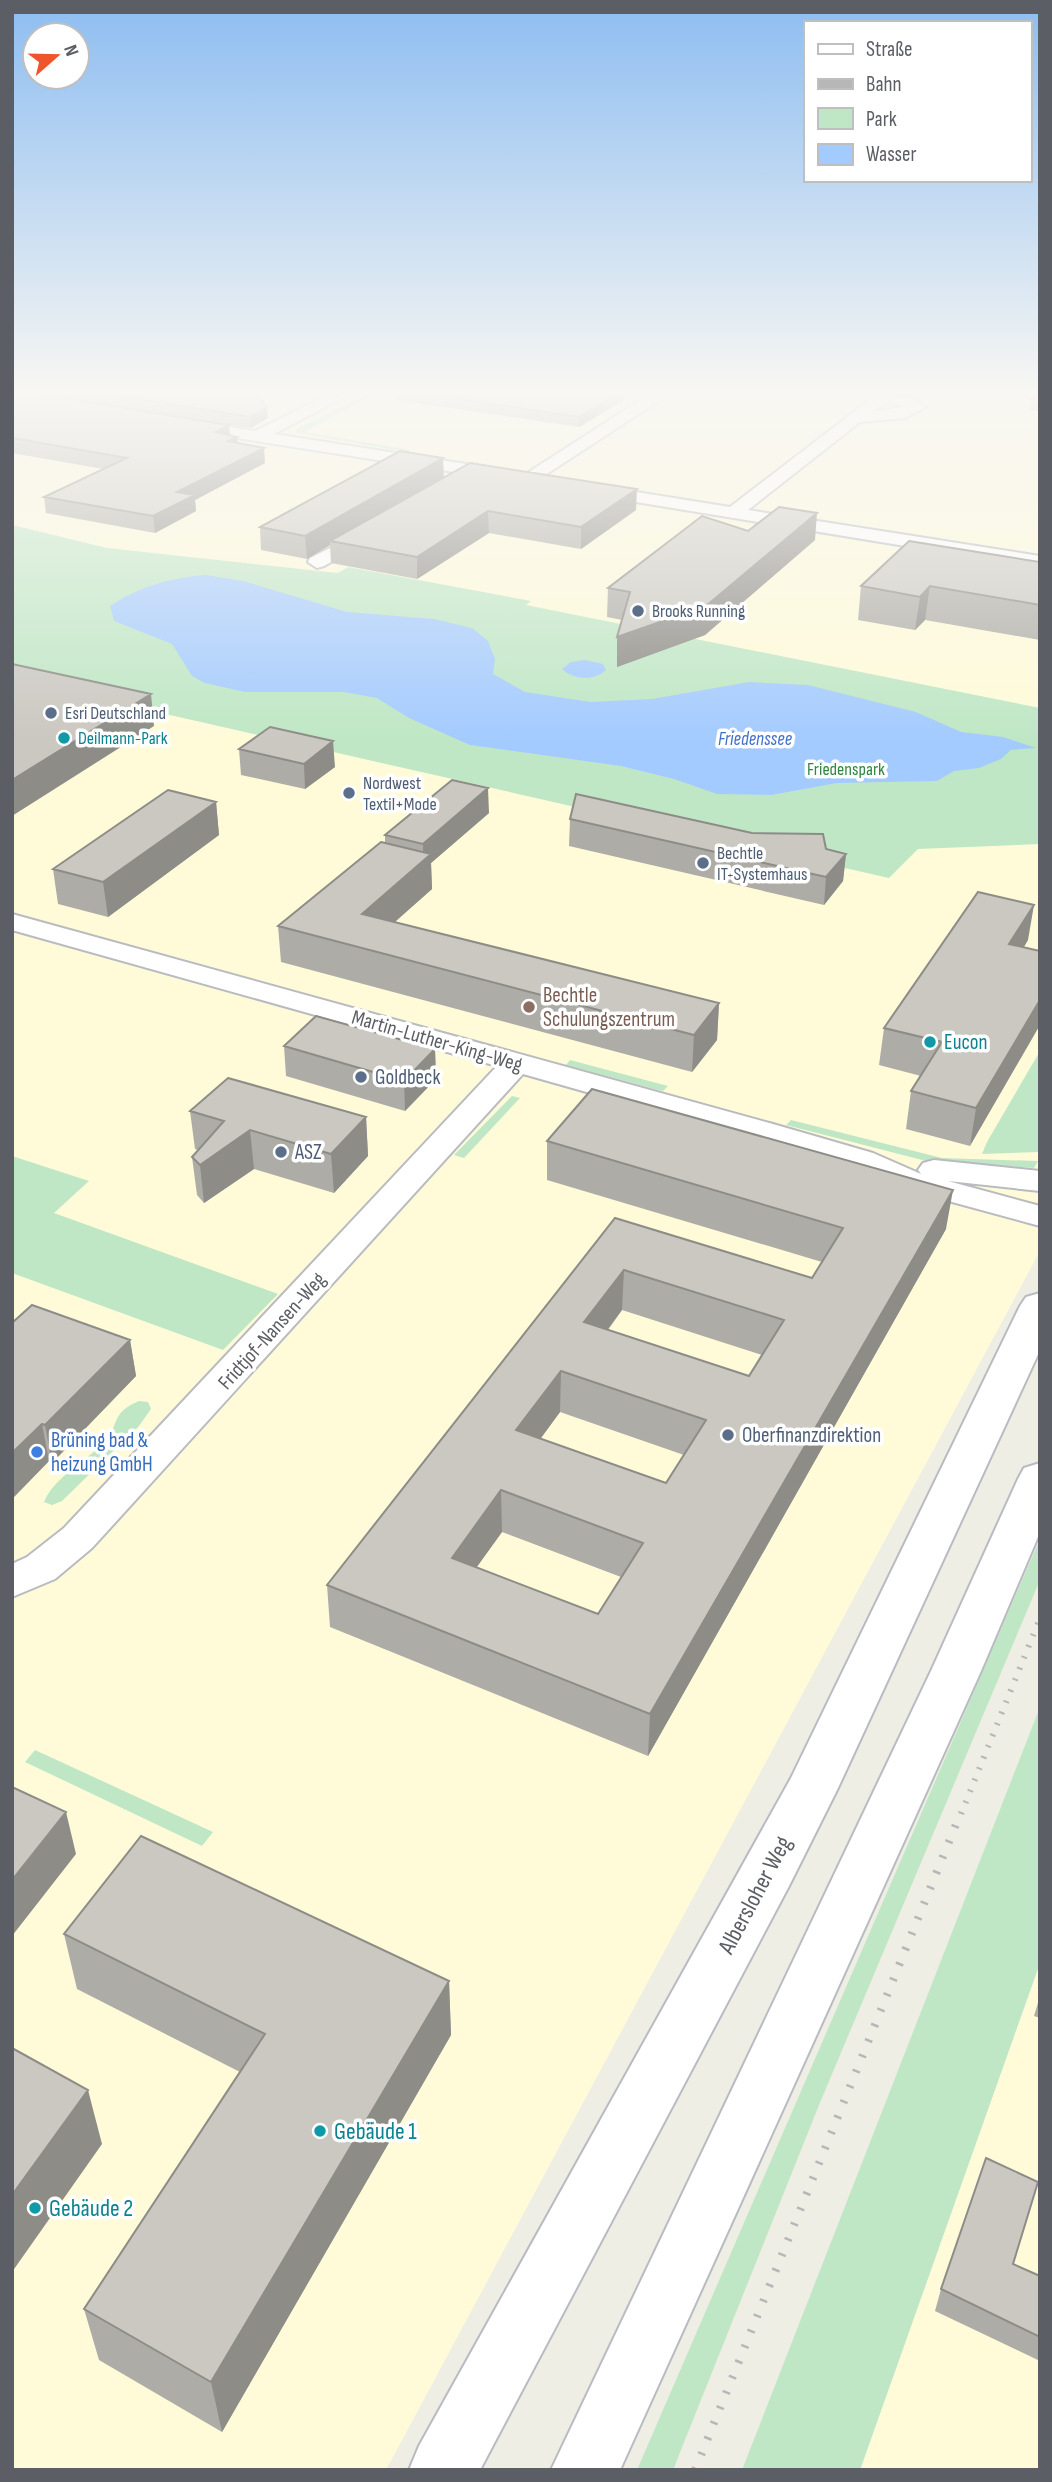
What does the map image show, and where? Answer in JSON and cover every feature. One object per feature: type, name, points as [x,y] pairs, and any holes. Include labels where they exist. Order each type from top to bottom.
[{"type":"main road","name":"Albersloher Weg","points":[[443,2470],[782,1846],[1040,1306]]},
{"type":"main road","points":[[585,2470],[956,1671],[1040,1479]]},
{"type":"street","points":[[701,508],[1040,562]]},
{"type":"street","points":[[733,513],[740,508]]},
{"type":"street","points":[[317,562],[386,523]]},
{"type":"street","name":"Martin-Luther-King-Weg","points":[[12,922],[862,1160],[908,1180],[1040,1216]]},
{"type":"street","name":"Fridtjof-Nansen-Weg","points":[[12,1582],[41,1568],[78,1538],[517,1063]]},
{"type":"street","name":"Martin-Luther-King-Weg","points":[[862,1160],[1040,1181]]},
{"type":"shaded area","points":[[12,508],[1040,508],[1040,1251],[386,2470],[12,2470]]},
{"type":"shaded area","points":[[1040,1963],[1040,2470],[860,2470]]},
{"type":"green space","name":"Friedenspark","points":[[12,525],[107,548],[338,573],[348,567],[531,601],[526,605],[1040,708],[1040,844],[918,849],[889,878],[86,696],[12,664]]},
{"type":"green space","points":[[1040,1051],[1040,1152],[982,1154],[987,1142]]},
{"type":"green space","points":[[570,1060],[668,1086],[663,1091],[654,1089],[566,1065]]},
{"type":"green space","points":[[512,1096],[520,1098],[464,1158],[454,1155]]},
{"type":"green space","points":[[791,1120],[942,1158],[1038,1161],[1034,1168],[930,1162],[786,1125]]},
{"type":"green space","points":[[12,1156],[89,1181],[54,1213],[278,1294],[223,1350],[12,1273]]},
{"type":"green space","points":[[139,1401],[148,1402],[151,1409],[139,1426],[62,1501],[52,1505],[44,1502],[63,1477],[105,1441],[119,1415]]},
{"type":"green space","points":[[1040,1539],[1040,1580],[819,2105],[673,2470],[637,2470]]},
{"type":"green space","points":[[1040,1707],[1040,1963],[860,2470],[742,2470]]},
{"type":"green space","points":[[35,1750],[213,1832],[202,1846],[25,1762]]},
{"type":"water","name":"Friedenssee","points":[[206,575],[243,581],[347,612],[434,619],[472,628],[488,641],[495,659],[493,674],[525,692],[591,702],[652,699],[749,682],[808,685],[916,712],[961,732],[1003,737],[1036,748],[1011,750],[1001,759],[979,768],[954,771],[937,781],[837,783],[771,795],[717,794],[674,779],[621,766],[470,745],[409,718],[377,698],[344,692],[245,692],[205,683],[192,676],[172,644],[114,621],[110,606],[133,593],[180,578]]},
{"type":"water","points":[[585,660],[603,664],[606,670],[596,676],[584,678],[562,669],[571,662]]},
{"type":"building","points":[[106,508],[169,508],[153,516]]},
{"type":"building","points":[[295,508],[355,508],[305,536],[260,527]]},
{"type":"building","points":[[390,508],[609,508],[581,527],[488,511],[417,557],[330,541]]},
{"type":"building","points":[[778,508],[817,513],[706,606],[617,637],[630,592],[608,588],[702,516],[748,531]]},
{"type":"building","points":[[909,541],[1040,562],[1040,605],[930,586],[920,597],[861,586]]},
{"type":"building","points":[[12,664],[151,694],[12,780]]},
{"type":"building","points":[[270,727],[333,741],[304,764],[239,749]]},
{"type":"building","points":[[452,780],[488,788],[423,844],[385,835]]},
{"type":"building","points":[[168,790],[216,802],[103,882],[53,869]]},
{"type":"building","points":[[576,794],[752,833],[823,834],[826,849],[846,854],[826,877],[570,819]]},
{"type":"building","points":[[381,842],[431,854],[362,914],[719,1003],[694,1035],[278,926]]},
{"type":"building","points":[[978,892],[1034,905],[1009,944],[1040,951],[1040,1000],[976,1108],[911,1091],[942,1042],[884,1028]]},
{"type":"building","points":[[316,1016],[435,1049],[404,1081],[284,1046]]},
{"type":"building","points":[[228,1078],[366,1117],[331,1154],[250,1130],[200,1165],[192,1157],[224,1121],[190,1111]]},
{"type":"building","points":[[592,1089],[953,1190],[650,1714],[327,1585],[615,1218],[812,1278],[843,1228],[547,1141]],"holes":[[[624,1270],[784,1320],[749,1376],[584,1322]],[[561,1371],[706,1420],[666,1483],[516,1430]],[[501,1490],[643,1543],[598,1614],[452,1558]]]},
{"type":"building","points":[[32,1305],[130,1340],[45,1425],[42,1424],[12,1453],[12,1323]]},
{"type":"building","points":[[12,1787],[66,1812],[12,1880]]},
{"type":"building","name":"Gebäude 1","points":[[141,1836],[449,1981],[211,2382],[84,2309],[265,2034],[64,1934]]},
{"type":"building","points":[[12,2048],[88,2090],[12,2195]]},
{"type":"building","points":[[986,2158],[1038,2182],[1013,2264],[1040,2276],[1040,2337],[941,2289]]},
{"type":"railway","points":[[961,1814],[1040,1618]]},
{"type":"railway","points":[[695,2470],[961,1812]]},
{"type":"place","name":"Brooks Running","points":[[638,611]]},
{"type":"place","name":"Esri Deutschland","points":[[51,713]]},
{"type":"place","name":"Deilmann-Park","points":[[64,738]]},
{"type":"place","name":"Nordwest Textil+Mode","points":[[349,793]]},
{"type":"place","name":"Bechtle IT-Systemhaus","points":[[703,863]]},
{"type":"place","name":"Bechtle Schulungszentrum","points":[[529,1007]]},
{"type":"place","name":"Eucon","points":[[930,1042]]},
{"type":"place","name":"Goldbeck","points":[[361,1077]]},
{"type":"place","name":"ASZ","points":[[281,1152]]},
{"type":"place","name":"Oberfinanzdirektion","points":[[728,1435]]},
{"type":"place","name":"Brüning bad & heizung GmbH","points":[[37,1452]]},
{"type":"place","name":"Gebäude 1","points":[[320,2131]]},
{"type":"place","name":"Gebäude 2","points":[[35,2208]]}]
